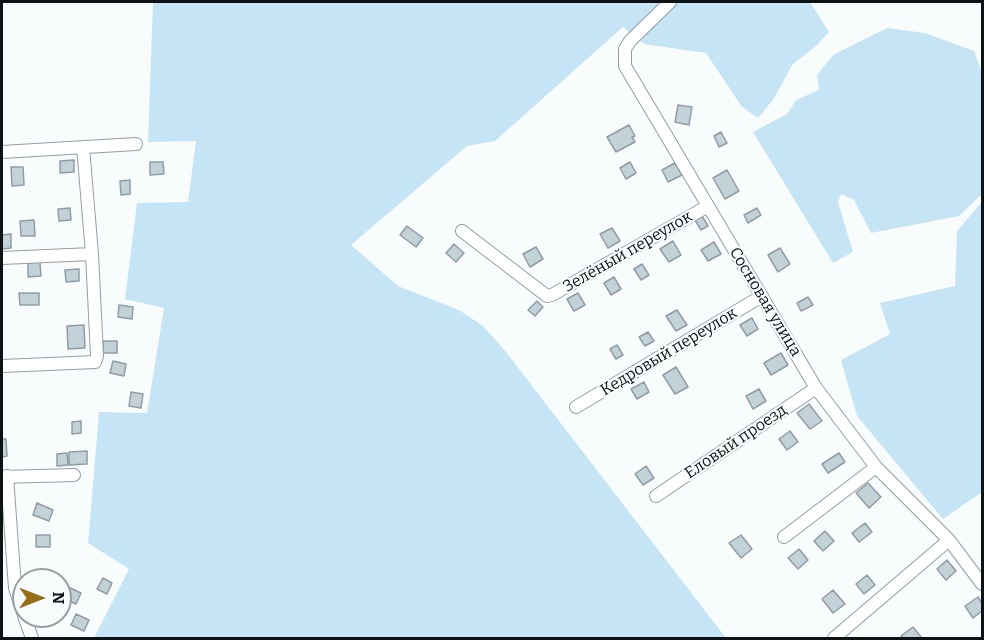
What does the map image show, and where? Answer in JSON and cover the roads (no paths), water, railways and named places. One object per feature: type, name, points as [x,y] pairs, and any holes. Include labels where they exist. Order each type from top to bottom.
[{"type":"street","name":"Сосновая улица","points":[[670,2],[630,41],[625,50],[625,66],[816,388],[876,467],[949,540],[982,584]]},
{"type":"street","points":[[2,152],[136,144]]},
{"type":"street","points":[[2,366],[95,362],[97,356],[92,254],[83,147]]},
{"type":"street","name":"Зелёный переулок","points":[[462,231],[547,296],[708,206]]},
{"type":"street","points":[[2,258],[92,254]]},
{"type":"street","name":"Кедровый переулок","points":[[576,407],[762,297]]},
{"type":"street","name":"Еловый проезд","points":[[656,496],[816,388]]},
{"type":"street","points":[[784,537],[876,467]]},
{"type":"street","points":[[13,568],[4,476],[74,475]]},
{"type":"street","points":[[834,639],[949,540]]}]
